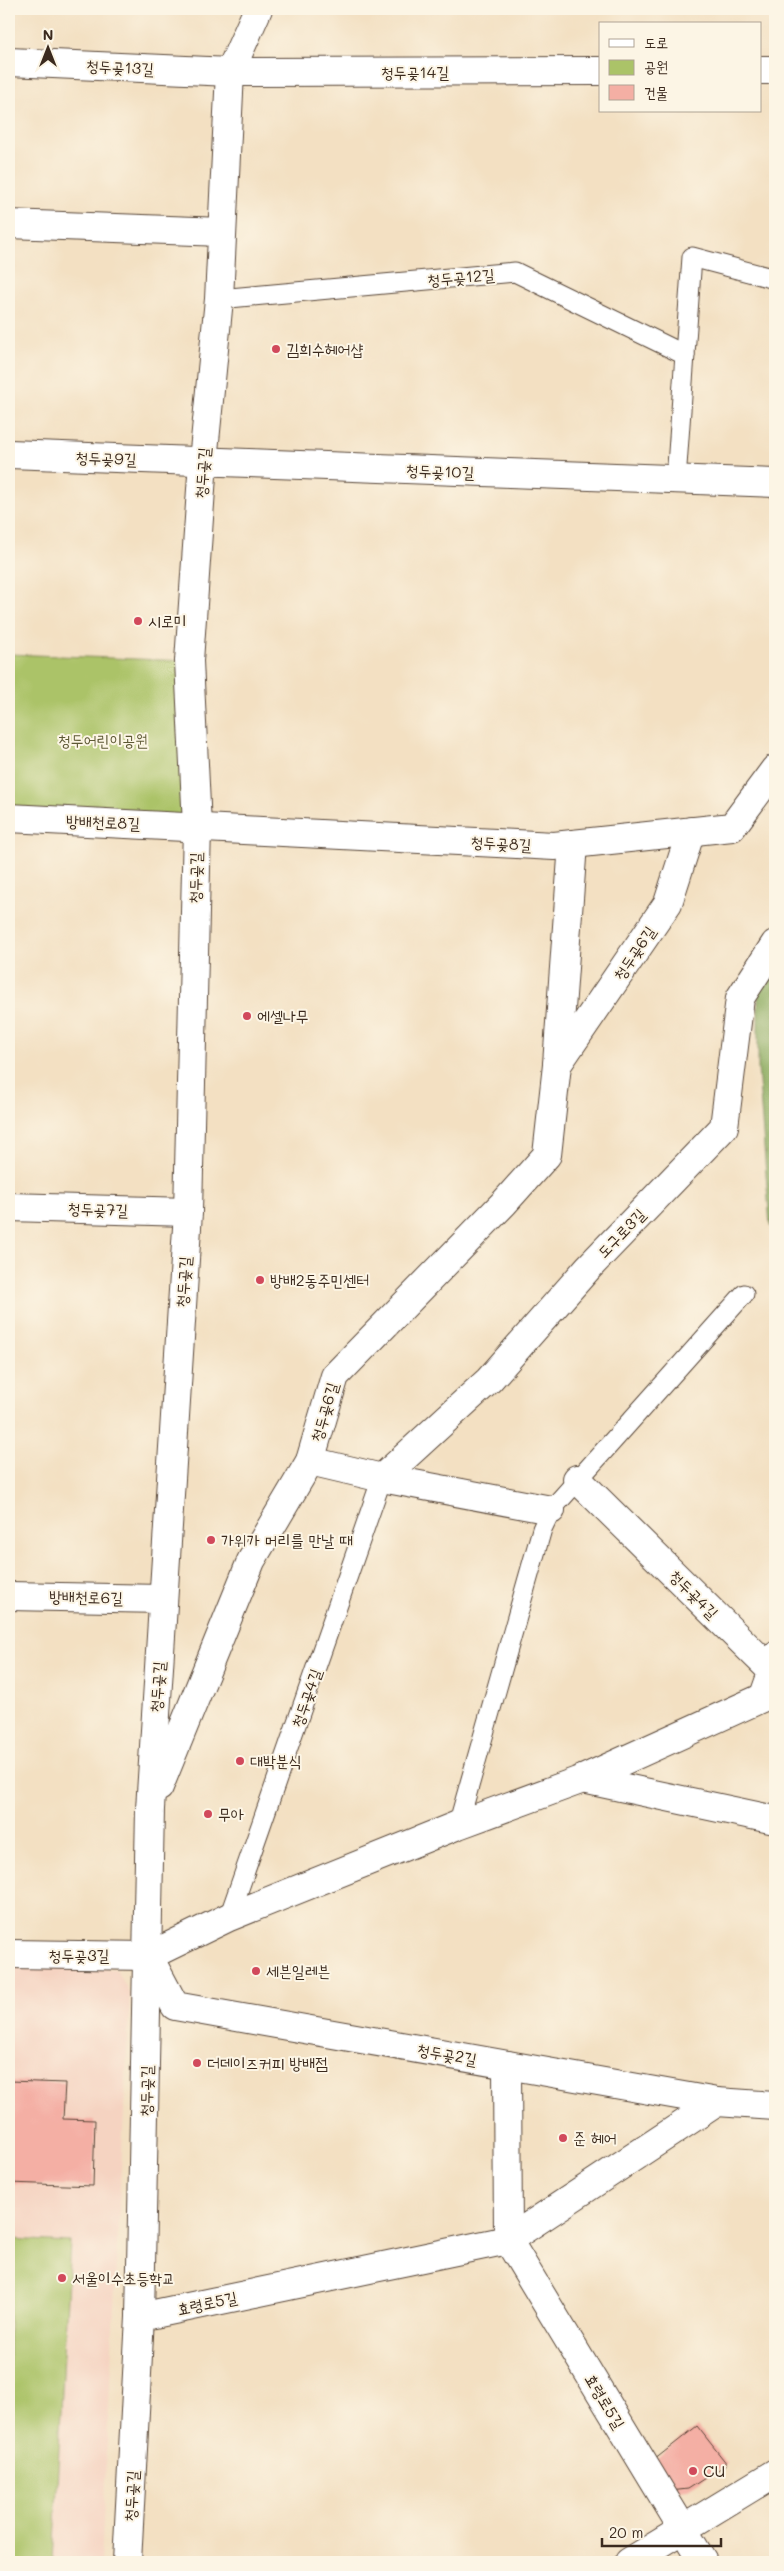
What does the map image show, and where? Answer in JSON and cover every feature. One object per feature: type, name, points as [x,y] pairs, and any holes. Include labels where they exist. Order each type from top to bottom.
[{"type":"street","name":"청두곶길","points":[[127,2562],[140,2317],[149,1956],[150,1809],[188,1212],[197,826],[189,662],[203,461],[219,299],[230,72],[258,9]]},
{"type":"street","name":"청두곶13길","points":[[9,62],[230,72]]},
{"type":"street","points":[[762,70],[775,70]]},
{"type":"street","name":"청두곶14길","points":[[230,72],[599,71]]},
{"type":"street","points":[[9,224],[222,232]]},
{"type":"street","name":"청두곶9길","points":[[9,454],[203,461]]},
{"type":"street","name":"청두곶10길","points":[[203,461],[775,484]]},
{"type":"street","name":"청두곶8길","points":[[197,826],[554,846],[732,827],[775,769]]},
{"type":"street","name":"방배천로8길","points":[[9,818],[197,826]]},
{"type":"street","name":"청두곶6길","points":[[557,1065],[668,902],[692,831]]},
{"type":"street","name":"청두곶6길","points":[[150,1809],[251,1561],[310,1461],[334,1376],[504,1203],[547,1155],[557,1065],[572,844]]},
{"type":"street","name":"도구로3길","points":[[382,1478],[489,1380],[588,1268],[724,1127],[740,998],[775,944]]},
{"type":"street","name":"청두곶7길","points":[[9,1207],[188,1212]]},
{"type":"street","points":[[310,1461],[382,1478],[551,1510]]},
{"type":"street","name":"청두곶4길","points":[[149,1956],[229,1917],[458,1825],[582,1779],[769,1677],[577,1479]]},
{"type":"street","name":"방배천로6길","points":[[9,1596],[163,1599]]},
{"type":"street","points":[[582,1779],[775,1820]]},
{"type":"street","name":"청두곶3길","points":[[9,1954],[149,1956]]},
{"type":"street","name":"청두곶2길","points":[[149,1956],[175,2006],[717,2102],[775,2106]]},
{"type":"street","points":[[507,2065],[508,2240]]},
{"type":"street","name":"효령로5길","points":[[140,2317],[508,2240],[717,2102]]},
{"type":"street","name":"효령로5길","points":[[508,2240],[703,2562]]},
{"type":"street","points":[[629,2562],[775,2473]]},
{"type":"lane","points":[[676,480],[692,256],[775,279]]},
{"type":"lane","name":"청두곶12길","points":[[219,299],[515,272],[685,355]]},
{"type":"lane","points":[[458,1825],[542,1529],[551,1510],[744,1294]]},
{"type":"lane","name":"청두곶4길","points":[[229,1917],[382,1478]]},
{"type":"shaded area","name":"서울이수초등학교","points":[[9,1965],[116,1969],[130,1994],[101,2562],[9,2562]]},
{"type":"green space","name":"청두어린이공원","points":[[9,654],[189,661],[197,826],[9,818]]},
{"type":"green space","points":[[775,964],[775,1231],[770,1226],[758,1069],[758,993]]},
{"type":"green space","points":[[9,2239],[70,2242],[53,2562],[9,2562]]},
{"type":"building","points":[[9,2081],[65,2083],[63,2119],[95,2120],[93,2186],[9,2183]]},
{"type":"building","points":[[697,2426],[727,2464],[688,2489],[670,2491],[654,2460]]},
{"type":"place","name":"김희수헤어샵","points":[[276,349]]},
{"type":"place","name":"시로미","points":[[138,621]]},
{"type":"place","name":"에셀나무","points":[[247,1016]]},
{"type":"place","name":"방배2동주민센터","points":[[260,1280]]},
{"type":"place","name":"가위가 머리를 만날 때","points":[[211,1540]]},
{"type":"place","name":"대박분식","points":[[240,1761]]},
{"type":"place","name":"무아","points":[[208,1814]]},
{"type":"place","name":"세븐일레븐","points":[[256,1971]]},
{"type":"place","name":"더데이즈커피 방배점","points":[[197,2063]]},
{"type":"place","name":"준 헤어","points":[[563,2138]]},
{"type":"place","name":"서울이수초등학교","points":[[62,2278]]},
{"type":"place","name":"CU","points":[[693,2471]]}]
